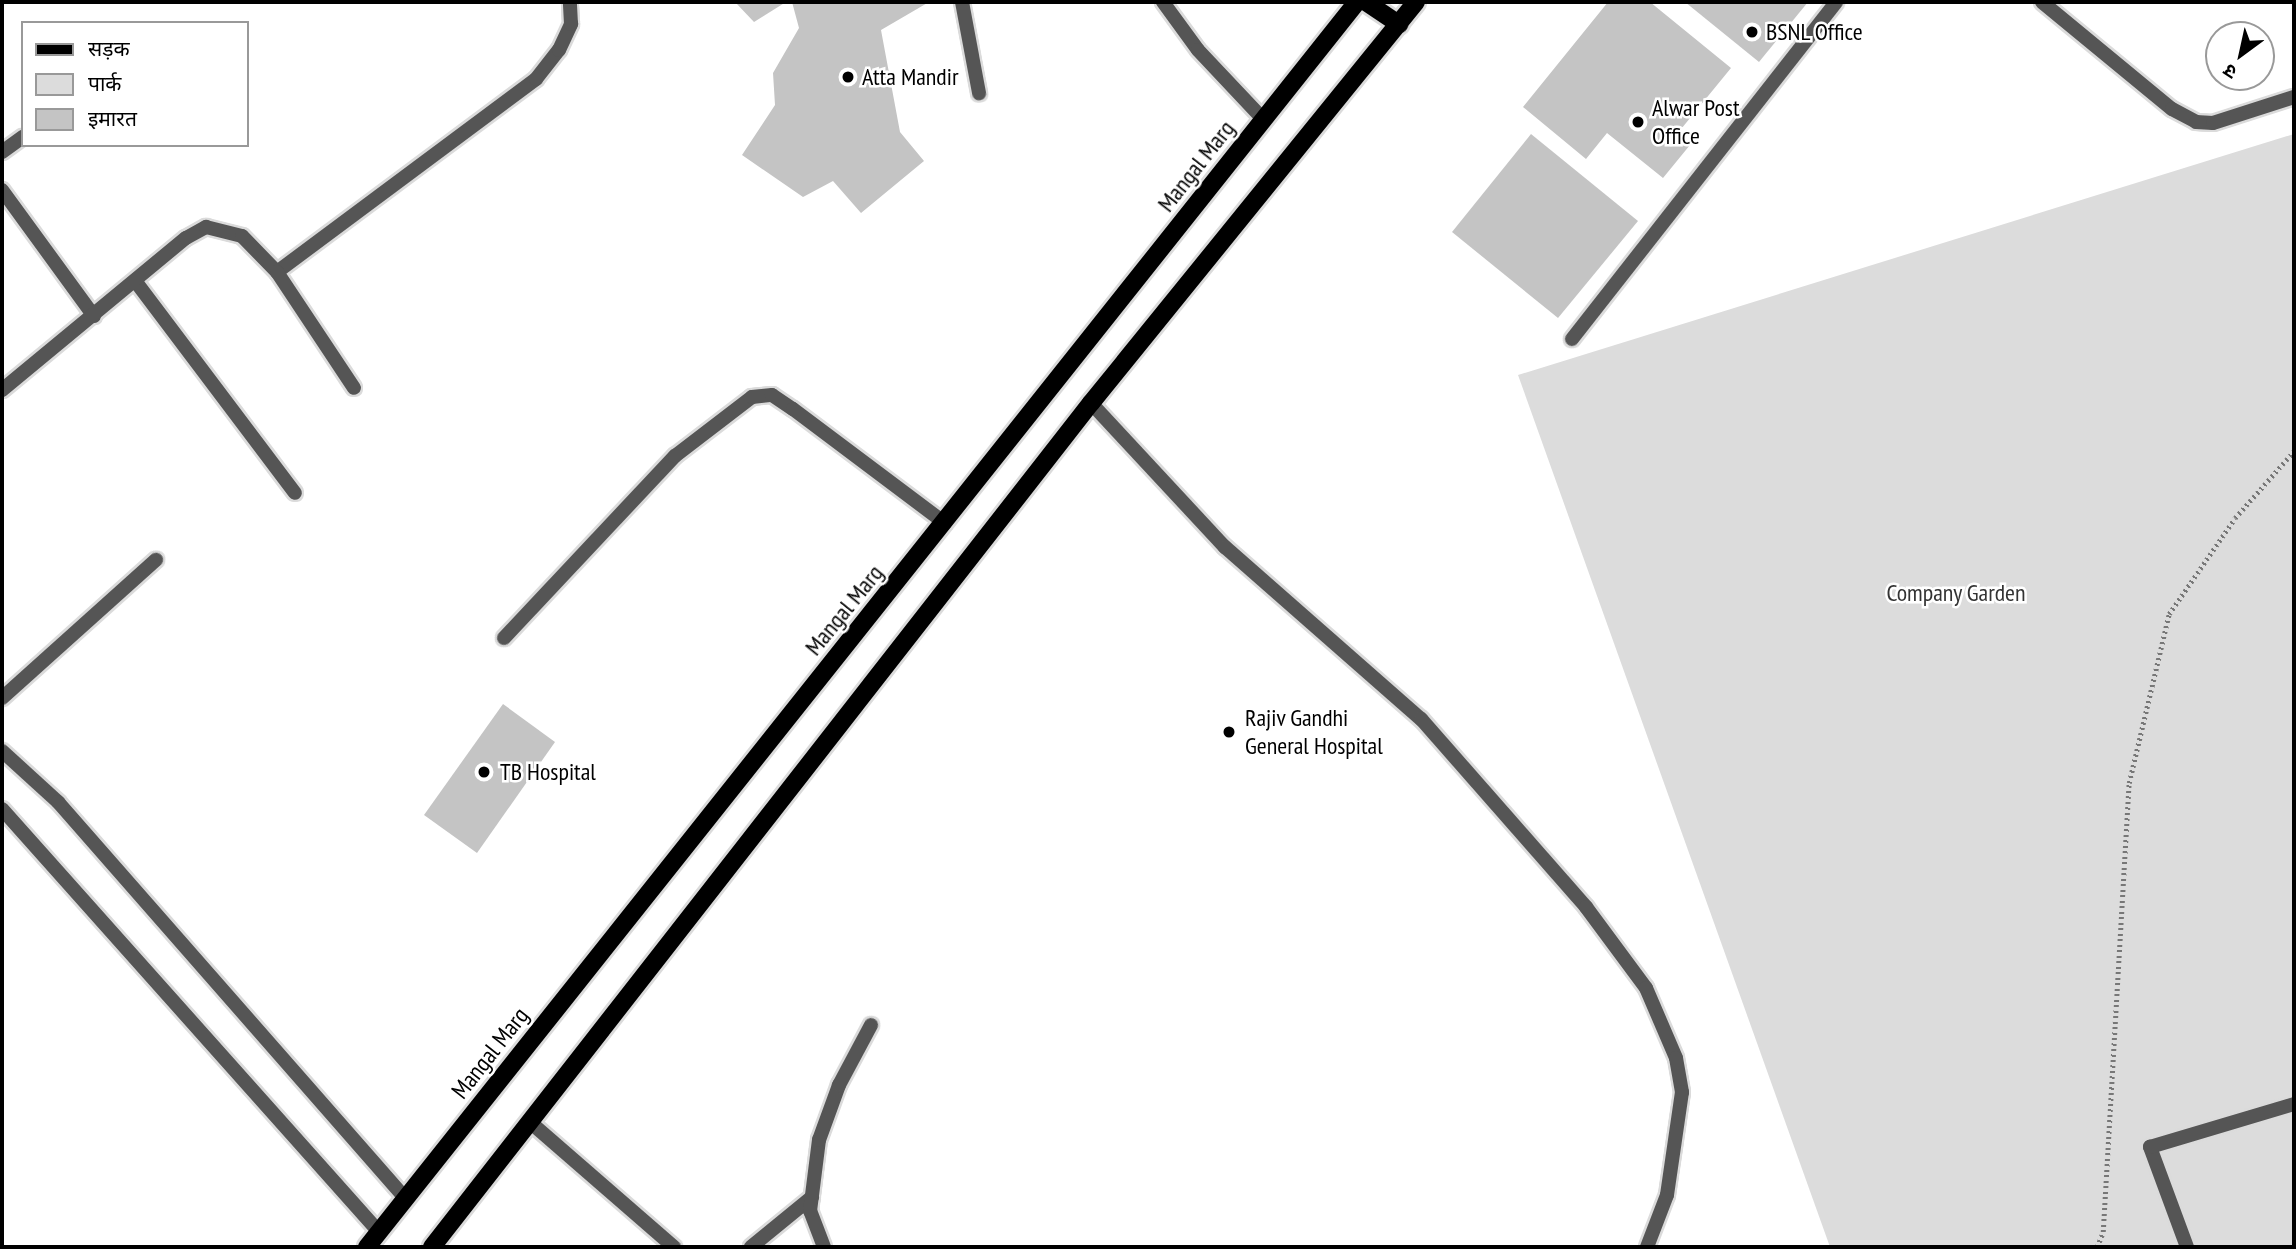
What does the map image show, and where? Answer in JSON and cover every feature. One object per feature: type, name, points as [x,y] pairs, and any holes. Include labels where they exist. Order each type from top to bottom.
[{"type":"main road","name":"Mangal Marg","points":[[367,1247],[1357,2]]},
{"type":"main road","points":[[1366,2],[1399,24]]},
{"type":"main road","points":[[432,1247],[1091,403],[1416,2]]},
{"type":"street","points":[[277,272],[536,79],[559,50],[571,24],[570,2]]},
{"type":"street","points":[[962,2],[979,93]]},
{"type":"street","points":[[1163,2],[1198,50],[1264,120]]},
{"type":"street","points":[[1572,339],[1836,2]]},
{"type":"street","points":[[2042,2],[2172,109],[2196,122],[2213,123],[2294,97]]},
{"type":"street","points":[[2,152],[21,138]]},
{"type":"street","points":[[2,190],[94,316]]},
{"type":"street","points":[[2,390],[206,227],[242,236],[277,272],[354,388]]},
{"type":"street","points":[[136,282],[295,493]]},
{"type":"street","points":[[504,638],[676,456],[752,397],[772,395],[944,523]]},
{"type":"street","points":[[1091,403],[1234,556],[1421,719],[1586,907],[1646,988],[1676,1058],[1682,1092],[1667,1195],[1647,1247]]},
{"type":"street","points":[[2,698],[156,560]]},
{"type":"street","points":[[2,751],[58,802],[406,1199]]},
{"type":"street","points":[[2,809],[379,1232]]},
{"type":"street","points":[[824,1247],[810,1211],[819,1140],[839,1085],[871,1025]]},
{"type":"street","points":[[2187,1247],[2150,1147],[2294,1104]]},
{"type":"street","points":[[530,1122],[674,1247]]},
{"type":"street","points":[[751,1247],[812,1197]]},
{"type":"path","points":[[2098,1247],[2103,1232],[2129,783],[2169,614],[2235,518],[2294,451]]},
{"type":"green space","name":"Company Garden","points":[[2294,134],[2294,1247],[1830,1247],[1518,375]]},
{"type":"building","points":[[735,2],[786,2],[754,22]]},
{"type":"building","points":[[792,2],[929,2],[881,30],[900,132],[924,161],[861,213],[833,181],[803,197],[742,155],[775,105],[773,73],[799,28]]},
{"type":"building","points":[[1608,2],[1650,2],[1731,68],[1677,134],[1690,145],[1663,178],[1607,133],[1586,159],[1523,107]]},
{"type":"building","name":"BSNL Office","points":[[1685,2],[1808,2],[1759,62]]},
{"type":"building","points":[[1531,134],[1638,221],[1558,318],[1452,232]]},
{"type":"building","points":[[503,704],[555,742],[477,853],[424,815]]},
{"type":"place","name":"BSNL Office","points":[[1752,32]]},
{"type":"place","name":"Atta Mandir","points":[[848,77]]},
{"type":"place","name":"Alwar Post Office","points":[[1638,122]]},
{"type":"place","name":"Rajiv Gandhi General Hospital","points":[[1229,732]]},
{"type":"place","name":"TB Hospital","points":[[484,772]]}]
